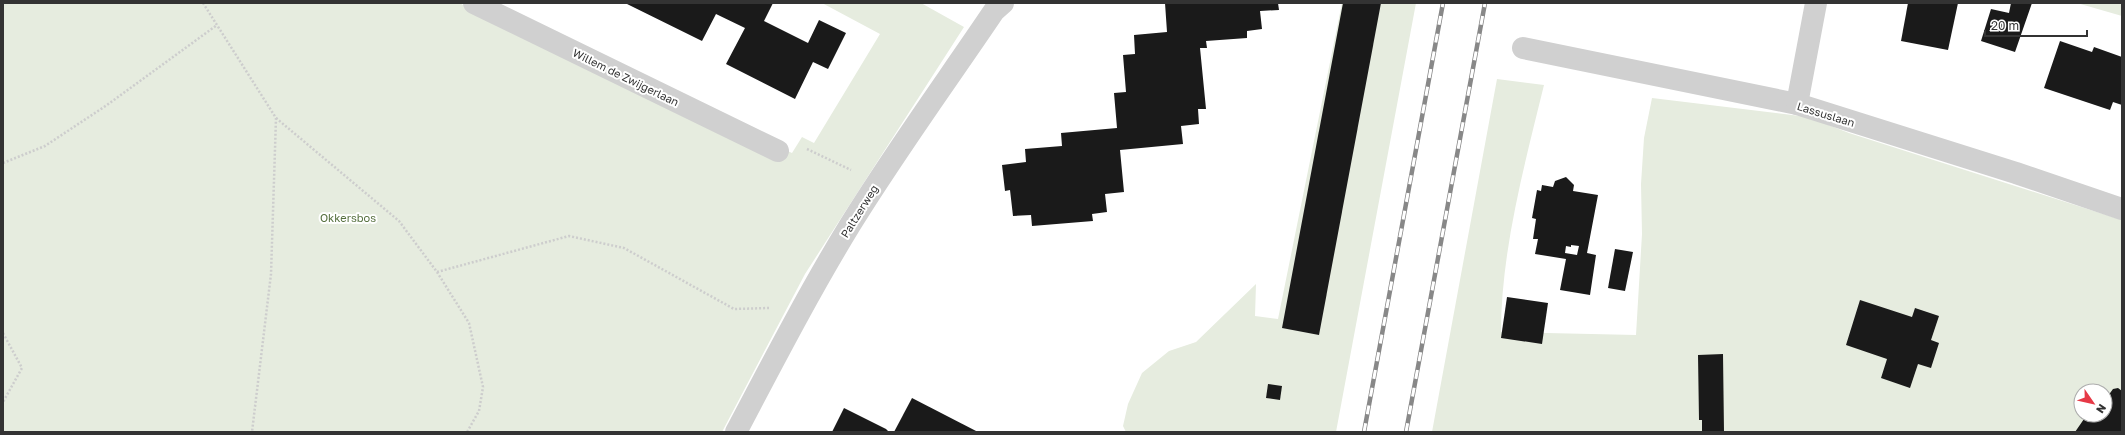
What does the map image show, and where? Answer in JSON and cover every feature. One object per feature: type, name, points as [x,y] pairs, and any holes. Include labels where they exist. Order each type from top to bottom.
[{"type":"street","name":"Willem de Zwijgerlaan","points":[[474,3],[778,151]]},
{"type":"street","name":"Paltzerweg","points":[[736,432],[802,306],[876,184],[994,11],[1003,3]]},
{"type":"street","points":[[1797,104],[1816,3]]},
{"type":"street","name":"Lassuslaan","points":[[1523,48],[1797,104],[2016,173],[2122,209]]},
{"type":"path","points":[[202,3],[276,118],[399,221],[437,272],[469,322],[483,387],[479,411],[467,432]]},
{"type":"path","points":[[3,163],[45,146],[107,105],[217,26]]},
{"type":"path","points":[[252,432],[271,274],[276,118]]},
{"type":"path","points":[[778,151],[784,137],[876,184]]},
{"type":"path","points":[[437,272],[569,236],[624,248],[734,309],[802,306]]},
{"type":"path","points":[[3,333],[22,368],[3,402]]},
{"type":"green space","name":"Okkersbos","points":[[3,3],[459,3],[792,153],[802,137],[814,143],[880,34],[822,3],[921,3],[964,27],[805,274],[722,432],[3,432]]},
{"type":"green space","points":[[1342,3],[1416,3],[1336,432],[1126,432],[1123,426],[1128,404],[1142,373],[1169,351],[1196,342],[1256,284],[1255,316],[1278,319]]},
{"type":"green space","points":[[2077,3],[2122,3],[2122,16]]},
{"type":"green space","points":[[1497,79],[1544,85],[1515,207],[1505,270],[1501,332],[1636,335],[1642,234],[1641,184],[1644,138],[1652,98],[1808,117],[1849,133],[2122,220],[2122,432],[1432,432]]},
{"type":"building","points":[[625,3],[773,3],[764,21],[808,43],[819,20],[846,33],[828,69],[813,62],[795,99],[726,64],[745,28],[716,14],[702,41]]},
{"type":"building","points":[[1165,3],[1278,3],[1279,10],[1260,11],[1262,29],[1247,31],[1247,38],[1206,41],[1207,48],[1200,48],[1206,109],[1198,109],[1199,124],[1181,126],[1183,144],[1120,150],[1124,192],[1105,194],[1107,212],[1092,214],[1093,221],[1032,226],[1031,215],[1013,216],[1010,190],[1005,191],[1002,165],[1026,162],[1025,149],[1062,146],[1061,133],[1117,128],[1114,93],[1126,92],[1123,55],[1135,54],[1134,35],[1167,32]]},
{"type":"building","points":[[1343,3],[1381,3],[1319,335],[1282,328]]},
{"type":"building","points":[[1908,3],[1958,3],[1948,50],[1901,41]]},
{"type":"building","points":[[2011,3],[2032,3],[2015,52],[1981,41],[1991,9],[2009,13]]},
{"type":"building","points":[[2060,41],[2092,52],[2094,47],[2122,57],[2122,105],[2113,102],[2110,110],[2044,88]]},
{"type":"building","points":[[1566,177],[1574,185],[1573,191],[1598,195],[1587,253],[1596,255],[1590,295],[1560,290],[1566,259],[1535,254],[1538,239],[1533,239],[1536,219],[1532,218],[1537,190],[1541,191],[1542,185],[1553,187],[1555,181]],"holes":[[[1566,246],[1579,246],[1577,255],[1565,253]]]},
{"type":"building","points":[[1615,249],[1633,252],[1625,291],[1608,288]]},
{"type":"building","points":[[1507,297],[1548,303],[1542,344],[1501,338]]},
{"type":"building","points":[[1860,300],[1912,317],[1915,308],[1939,316],[1931,340],[1939,343],[1931,368],[1918,364],[1910,388],[1881,378],[1887,359],[1846,345]]},
{"type":"building","points":[[1723,354],[1724,432],[1702,432],[1702,420],[1699,420],[1698,355]]},
{"type":"building","points":[[1268,384],[1282,386],[1280,400],[1266,398]]},
{"type":"building","points":[[2118,388],[2122,391],[2122,432],[2075,432],[2081,423],[2113,423],[2113,389]]},
{"type":"building","points":[[912,398],[978,432],[894,432]]},
{"type":"building","points":[[844,408],[886,429],[889,432],[832,432]]},
{"type":"railway","points":[[1364,432],[1443,3]]},
{"type":"railway","points":[[1406,432],[1485,3]]}]
